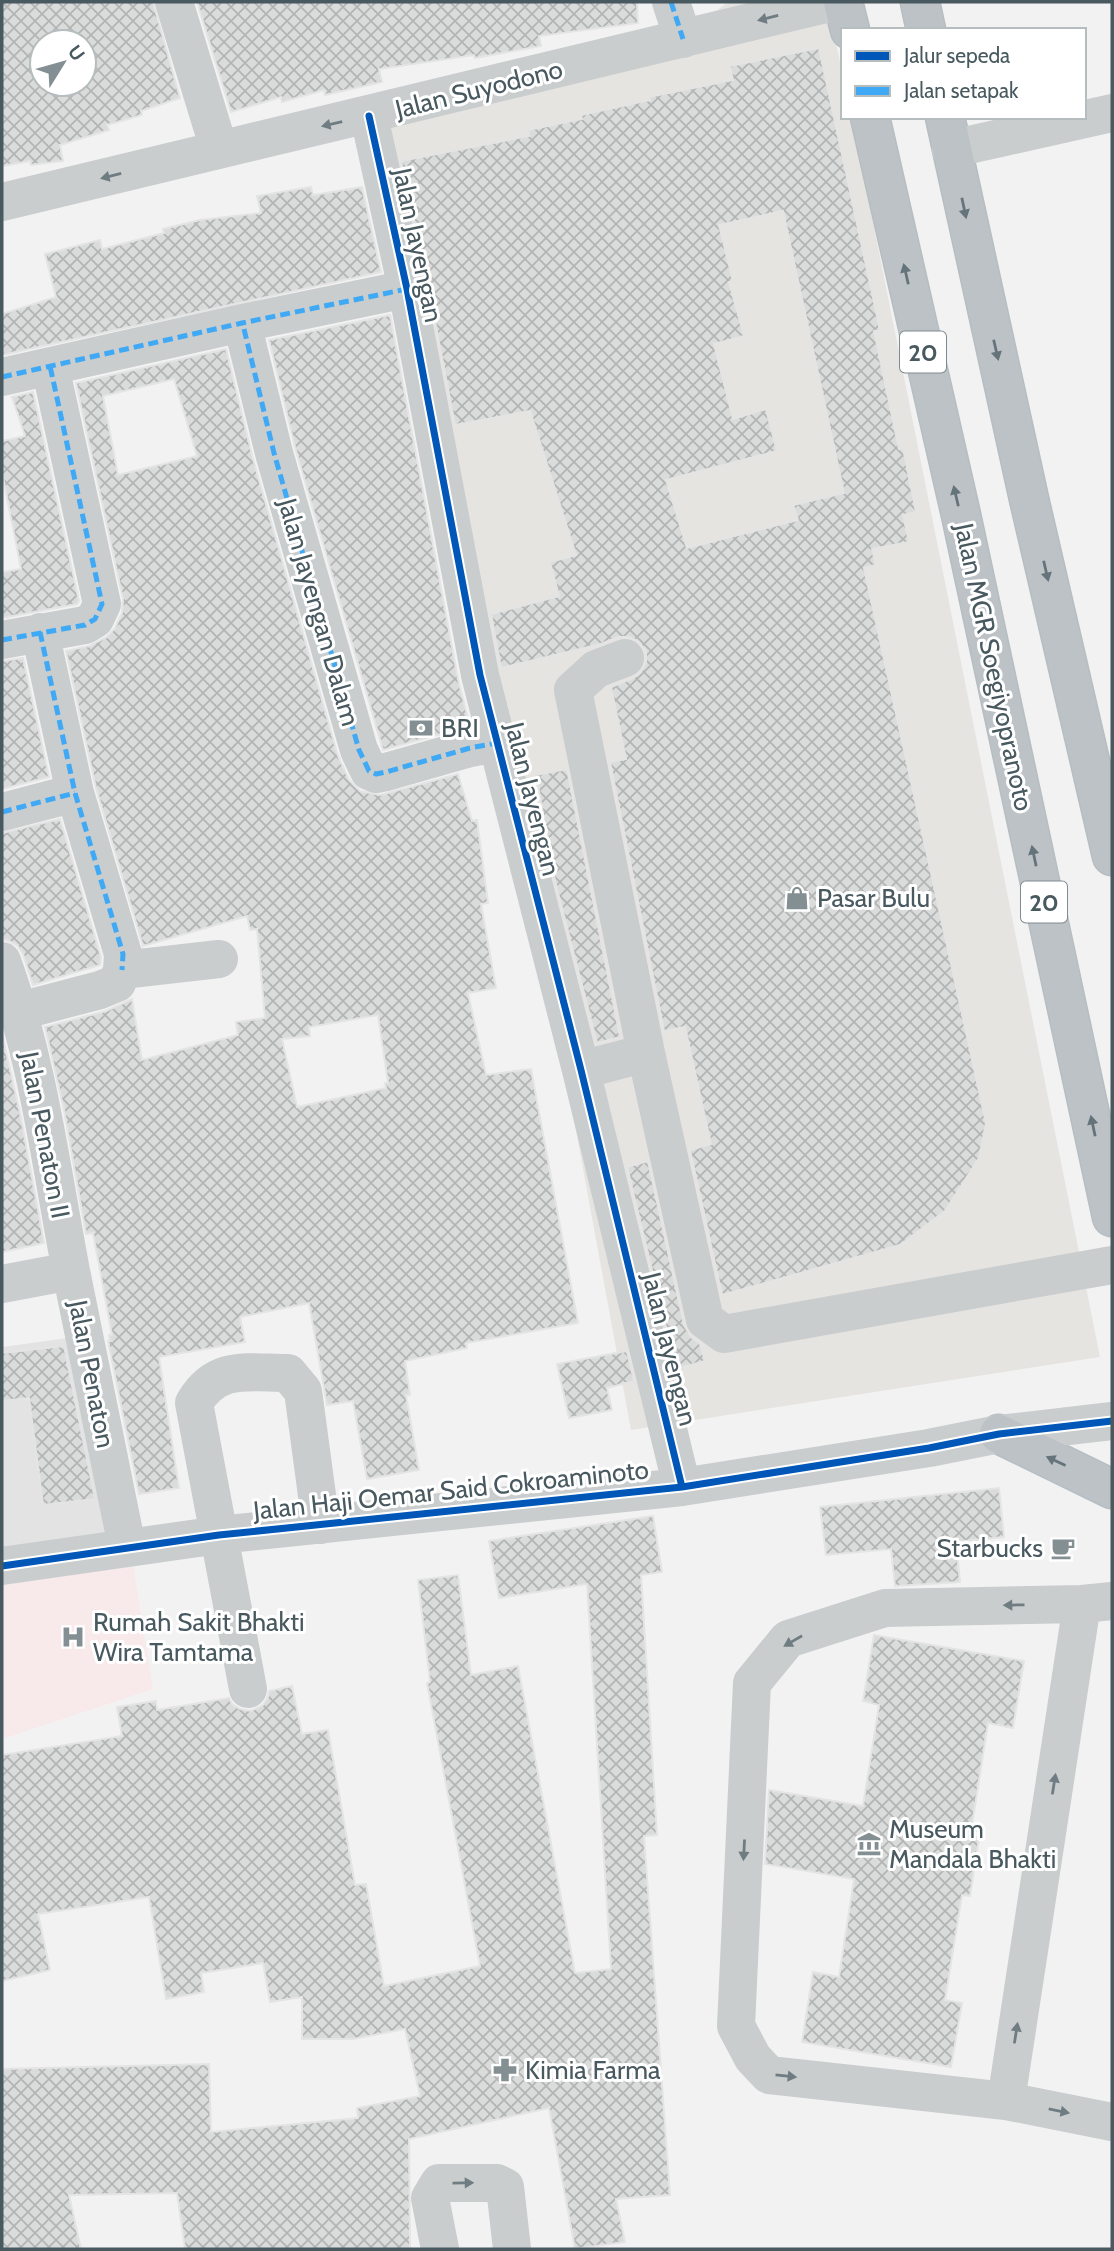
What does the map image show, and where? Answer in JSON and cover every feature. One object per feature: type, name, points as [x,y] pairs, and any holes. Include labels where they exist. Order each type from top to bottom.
[{"type":"highway","points":[[844,2],[850,28]]},
{"type":"highway","points":[[920,2],[926,28]]},
{"type":"highway","name":"Jalan MGR Soegiyopranoto","points":[[870,119],[966,538],[1112,1217]]},
{"type":"highway","points":[[948,133],[1112,856]]},
{"type":"highway","points":[[999,1434],[1112,1489]]},
{"type":"street","points":[[174,2],[219,149]]},
{"type":"street","points":[[671,2],[683,39]]},
{"type":"street","name":"Jalan Suyodono","points":[[2,202],[369,116],[834,2]]},
{"type":"street","points":[[1086,116],[1112,113]]},
{"type":"street","name":"Jalan Jayengan","points":[[369,116],[407,289],[480,675],[581,1070],[682,1487]]},
{"type":"street","points":[[948,133],[1063,119]]},
{"type":"street","points":[[2,377],[51,372],[407,289]]},
{"type":"street","name":"Jalan Jayengan Dalam","points":[[243,326],[295,530],[359,750],[369,771],[376,774],[386,772],[458,751],[497,743]]},
{"type":"street","points":[[2,640],[85,625],[95,619],[102,604],[51,372]]},
{"type":"street","points":[[20,1011],[117,984],[122,970],[123,954],[75,793],[40,632]]},
{"type":"street","points":[[625,658],[596,668],[573,690],[646,1053],[705,1320],[724,1334],[1112,1265]]},
{"type":"street","points":[[2,812],[75,793]]},
{"type":"street","points":[[122,970],[219,959]]},
{"type":"street","name":"Jalan Penaton II","points":[[2,961],[20,1011],[39,1091],[71,1271]]},
{"type":"street","points":[[581,1070],[646,1053]]},
{"type":"street","name":"Jalan Penaton","points":[[2,1284],[71,1271],[127,1547]]},
{"type":"street","points":[[248,1689],[194,1403],[203,1387],[227,1373],[288,1373],[303,1391],[321,1525]]},
{"type":"street","name":"Jalan Haji Oemar Said Cokroaminoto","points":[[2,1566],[219,1535],[682,1487],[929,1448],[999,1434],[1112,1421]]},
{"type":"street","points":[[1006,2101],[1097,1603],[885,1608],[788,1639],[752,1683],[736,2026],[753,2058],[769,2075],[1006,2101],[1112,2122]]},
{"type":"street","points":[[440,2249],[430,2198],[439,2183],[497,2183],[505,2187],[512,2249]]},
{"type":"shaded area","points":[[728,2],[826,2],[841,66],[841,119],[852,119],[1100,1357],[631,1430],[485,635],[376,102],[712,14]]},
{"type":"shaded area","points":[[75,1337],[105,1535],[2,1549],[2,1347]]},
{"type":"shaded area","name":"Rumah Sakit Bhakti Wira Tamtama","points":[[132,1559],[153,1689],[2,1739],[2,1585]]},
{"type":"building","points":[[2,2],[153,2],[180,98],[141,111],[142,115],[107,125],[109,130],[60,145],[63,161],[31,165],[30,161],[2,166]]},
{"type":"building","points":[[197,2],[637,2],[638,23],[539,36],[541,46],[475,58],[474,55],[379,69],[382,82],[325,95],[324,90],[282,102],[281,97],[231,112]]},
{"type":"building","points":[[819,48],[880,330],[874,331],[899,449],[903,448],[916,512],[903,515],[909,542],[872,549],[876,565],[864,568],[986,1123],[979,1158],[945,1211],[900,1245],[722,1295],[690,1150],[711,1144],[685,1027],[664,1031],[610,762],[626,759],[611,687],[641,672],[646,662],[646,651],[638,641],[629,637],[618,637],[601,644],[501,668],[491,614],[559,596],[550,562],[576,555],[530,411],[455,425],[401,161],[529,136],[528,130],[582,119],[581,115],[650,100],[649,97],[733,80],[730,66]],"holes":[[[783,211],[844,493],[793,505],[798,520],[687,548],[666,480],[777,451],[766,409],[733,419],[714,344],[744,336],[729,282],[733,281],[719,225]]]},
{"type":"building","points":[[311,187],[313,195],[362,187],[381,272],[2,355],[2,314],[56,297],[45,254],[100,240],[102,249],[164,233],[163,229],[200,220],[261,213],[257,196]]},
{"type":"building","points":[[390,315],[458,679],[470,726],[383,750],[295,447],[269,340]]},
{"type":"building","points":[[226,349],[253,459],[338,756],[349,780],[360,791],[380,795],[458,774],[472,821],[477,820],[488,903],[481,904],[496,988],[468,993],[486,1075],[531,1069],[578,1323],[466,1343],[467,1348],[405,1361],[410,1395],[406,1395],[419,1470],[367,1479],[353,1401],[327,1405],[309,1303],[240,1317],[245,1342],[159,1357],[179,1488],[139,1494],[108,1341],[109,1335],[112,1335],[93,1233],[86,1234],[64,1110],[45,1027],[106,1011],[132,999],[142,1060],[238,1035],[236,1022],[265,1018],[257,929],[250,930],[247,916],[143,946],[96,788],[66,651],[89,646],[107,637],[122,613],[123,599],[76,383]],"holes":[[[174,379],[197,456],[118,475],[103,396]],[[378,1015],[388,1083],[385,1083],[386,1088],[297,1107],[282,1039],[310,1036],[309,1027]]]},
{"type":"building","points":[[33,392],[79,601],[77,604],[2,618],[2,572],[21,569],[2,472],[2,441],[25,436],[12,397]]},
{"type":"building","points":[[23,658],[49,777],[2,789],[2,661]]},
{"type":"building","points":[[567,769],[620,1037],[597,1043],[555,881],[536,775]]},
{"type":"building","points":[[60,819],[101,957],[100,965],[33,985],[23,954],[17,945],[2,940],[2,833]]},
{"type":"building","points":[[2,1034],[44,1243],[2,1252]]},
{"type":"building","points":[[648,1161],[684,1325],[691,1337],[700,1344],[705,1361],[676,1369],[627,1167]]},
{"type":"building","points":[[64,1346],[95,1499],[43,1505],[29,1398],[2,1401],[2,1353]]},
{"type":"building","points":[[627,1351],[634,1381],[607,1388],[612,1410],[569,1418],[557,1364]]},
{"type":"building","points":[[999,1488],[1004,1537],[956,1542],[960,1582],[895,1586],[891,1549],[826,1555],[820,1507]]},
{"type":"building","points":[[653,1516],[662,1572],[641,1575],[657,1835],[644,1836],[670,2195],[616,2199],[625,2242],[575,2249],[549,2108],[409,2139],[410,2249],[185,2249],[177,2193],[69,2195],[81,2249],[2,2249],[2,2069],[209,2064],[211,2132],[358,2118],[357,2108],[420,2096],[405,2029],[353,2039],[302,2039],[302,1997],[270,2002],[263,1963],[201,1973],[204,1992],[166,1999],[149,1897],[38,1914],[50,1970],[2,1981],[2,1755],[122,1736],[117,1707],[156,1701],[157,1710],[229,1698],[232,1704],[240,1709],[251,1711],[263,1705],[269,1691],[292,1686],[302,1734],[328,1730],[355,1885],[366,1884],[384,1986],[480,1966],[427,1683],[430,1682],[418,1580],[458,1575],[471,1675],[518,1666],[575,1973],[611,1969],[587,1584],[499,1598],[489,1541]]},
{"type":"building","name":"Museum Mandala Bhakti","points":[[874,1635],[1024,1661],[1013,1728],[988,1723],[972,1825],[981,1826],[970,1896],[962,1895],[945,2000],[962,2003],[951,2067],[802,2042],[813,1972],[839,1977],[854,1879],[765,1864],[769,1790],[863,1806],[879,1705],[863,1701]]},
{"type":"marked path","points":[[671,2],[683,39]]},
{"type":"marked path","points":[[2,377],[407,289]]},
{"type":"marked path","points":[[244,329],[274,453],[359,750],[369,771],[376,774],[386,772],[497,743]]},
{"type":"marked path","points":[[2,640],[85,625],[95,619],[102,604],[50,366]]},
{"type":"marked path","points":[[40,632],[75,793],[123,954],[122,970]]},
{"type":"marked path","points":[[2,812],[75,793]]},
{"type":"cycle path","points":[[369,116],[407,289],[480,675],[581,1070],[682,1487]]},
{"type":"cycle path","points":[[2,1566],[219,1535],[682,1487],[929,1448],[999,1434],[1112,1421]]},
{"type":"place","name":"BRI","points":[[421,728]]},
{"type":"place","name":"Pasar Bulu","points":[[797,898]]},
{"type":"place","name":"Starbucks","points":[[1063,1548]]},
{"type":"place","name":"Rumah Sakit Bhakti Wira Tamtama","points":[[73,1637]]},
{"type":"place","name":"Museum Mandala Bhakti","points":[[869,1844]]},
{"type":"place","name":"Kimia Farma","points":[[505,2070]]}]
